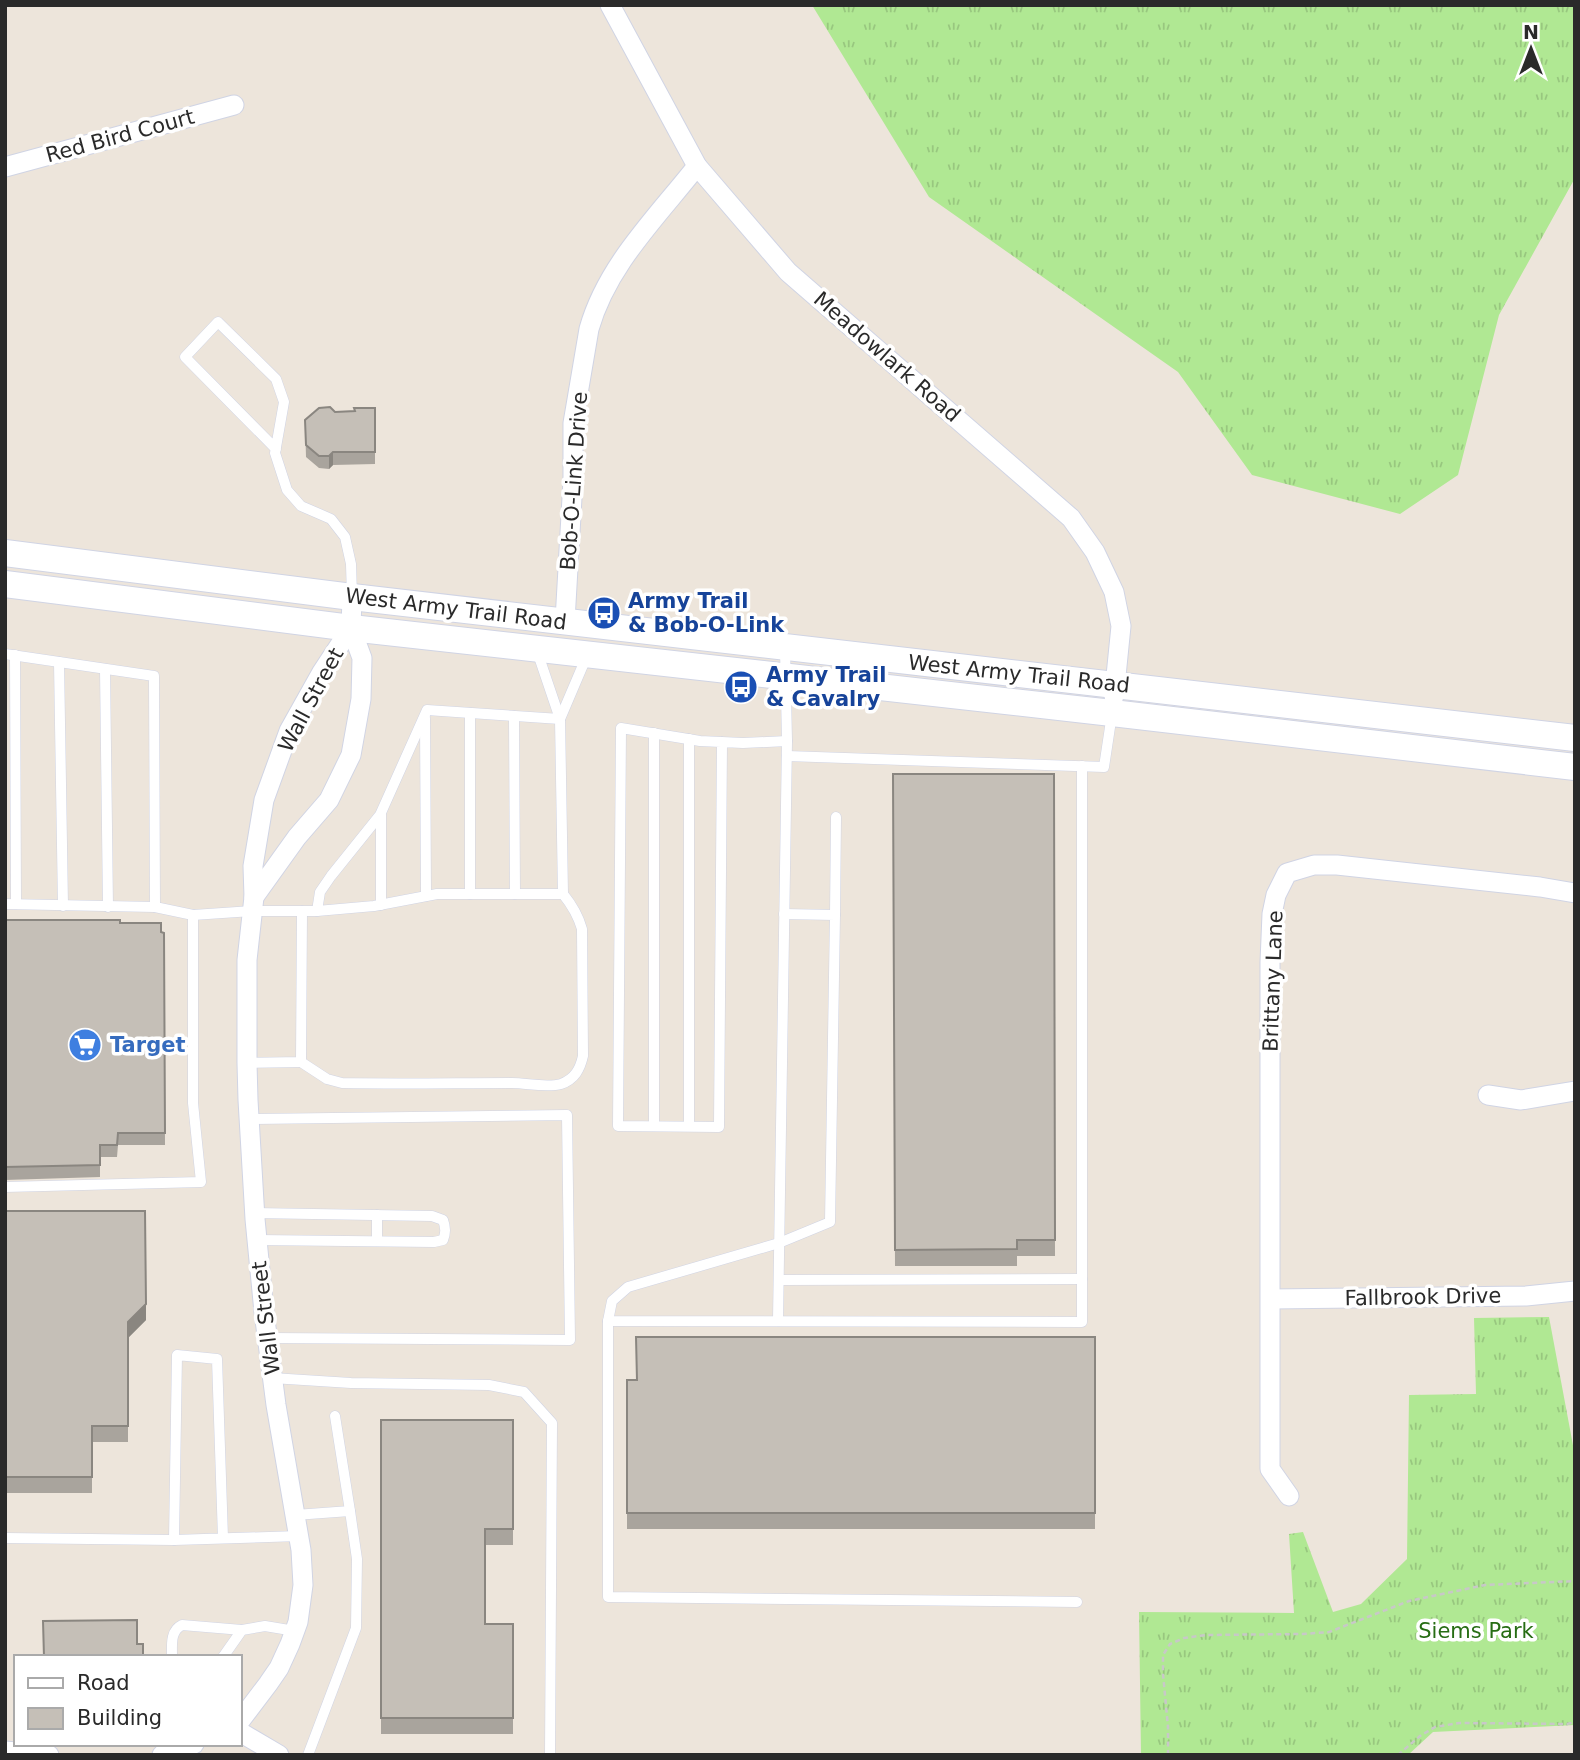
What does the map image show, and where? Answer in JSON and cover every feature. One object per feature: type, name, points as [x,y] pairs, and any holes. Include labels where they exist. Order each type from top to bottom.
[{"type":"main road","name":"West Army Trail Road","points":[[5,553],[352,597],[1575,738]]},
{"type":"main road","name":"West Army Trail Road","points":[[7,585],[351,628],[1575,767]]},
{"type":"street","name":"Meadowlark Road","points":[[610,5],[697,166],[788,272],[1072,518],[1095,552],[1114,592],[1121,626],[1112,713]]},
{"type":"street","name":"Red Bird Court","points":[[5,167],[234,104]]},
{"type":"street","name":"Bob-O-Link Drive","points":[[565,621],[573,480],[573,423],[593,315],[621,261],[697,166]]},
{"type":"street","name":"Wall Street","points":[[253,904],[296,837],[329,800],[351,755],[360,699],[362,658],[351,628],[352,597]]},
{"type":"street","name":"Wall Street","points":[[242,1718],[279,1668],[295,1631],[303,1584],[299,1536],[272,1378],[254,1213],[247,1063],[247,960],[253,904],[253,866],[264,800],[289,731],[322,672],[351,628]]},
{"type":"street","name":"Brittany Lane","points":[[1271,1299],[1270,962],[1272,914],[1276,895],[1287,873],[1314,864],[1348,866],[1575,893]]},
{"type":"street","points":[[1488,1095],[1521,1100],[1575,1091]]},
{"type":"street","name":"Fallbrook Drive","points":[[1271,1299],[1526,1296],[1575,1291]]},
{"type":"street","points":[[1271,1299],[1270,1469],[1289,1496]]},
{"type":"street","points":[[242,1733],[279,1755]]},
{"type":"street","points":[[162,1755],[187,1746]]},
{"type":"street","points":[[5,1751],[49,1755]]},
{"type":"lane","points":[[276,449],[185,357],[218,322],[276,379],[284,402],[276,449],[275,453],[287,490],[301,506],[331,519],[345,537],[351,564],[352,597]]},
{"type":"lane","points":[[778,1321],[787,756],[785,648]]},
{"type":"lane","points":[[247,1063],[301,1062],[327,1079],[342,1083],[553,1085],[575,1076],[583,1056],[582,929],[573,906],[563,894],[560,719],[537,649]]},
{"type":"lane","points":[[155,907],[154,676],[10,654],[11,904],[155,907],[193,915],[253,904],[317,911],[381,905],[437,894],[563,894]]},
{"type":"lane","points":[[560,719],[587,655]]},
{"type":"lane","points":[[58,662],[63,905]]},
{"type":"lane","points":[[105,669],[108,907]]},
{"type":"lane","points":[[317,911],[320,892],[381,814],[427,710],[560,719]]},
{"type":"lane","points":[[470,713],[470,894]]},
{"type":"lane","points":[[787,756],[1104,767],[1112,713]]},
{"type":"lane","points":[[425,715],[426,896]]},
{"type":"lane","points":[[514,716],[515,894]]},
{"type":"lane","points":[[722,742],[719,1127],[618,1126],[621,728],[722,742],[787,741]]},
{"type":"lane","points":[[654,733],[654,1126]]},
{"type":"lane","points":[[689,739],[689,1126]]},
{"type":"lane","points":[[608,1321],[1082,1322],[1083,766]]},
{"type":"lane","points":[[381,814],[381,905]]},
{"type":"lane","points":[[836,817],[830,1222],[779,1243],[628,1287],[612,1301],[608,1321],[608,1597],[1077,1602]]},
{"type":"lane","points":[[301,1062],[302,911]]},
{"type":"lane","points":[[784,914],[835,915]]},
{"type":"lane","points":[[5,1187],[201,1182],[193,1103],[193,915]]},
{"type":"lane","points":[[249,1119],[566,1115],[569,1340],[267,1338]]},
{"type":"lane","points":[[254,1213],[432,1216],[443,1220],[445,1227],[443,1240],[434,1242],[257,1240]]},
{"type":"lane","points":[[377,1215],[377,1241]]},
{"type":"lane","points":[[779,1280],[1082,1279]]},
{"type":"lane","points":[[174,1540],[177,1355],[217,1359],[223,1538]]},
{"type":"lane","points":[[272,1378],[351,1383],[489,1385],[524,1392],[552,1423],[550,1755]]},
{"type":"lane","points":[[309,1755],[356,1628],[357,1559],[335,1416]]},
{"type":"lane","points":[[295,1515],[350,1511]]},
{"type":"lane","points":[[5,1538],[174,1540],[299,1536]]},
{"type":"lane","points":[[172,1655],[174,1632],[182,1625],[242,1630],[265,1626],[295,1631]]},
{"type":"lane","points":[[224,1655],[242,1630]]},
{"type":"path","points":[[1168,1755],[1163,1655],[1170,1643],[1206,1635],[1329,1632],[1409,1601],[1485,1585],[1575,1581]]},
{"type":"path","points":[[1398,1755],[1435,1727],[1459,1723],[1575,1722]]},
{"type":"green space","points":[[812,5],[1575,5],[1575,178],[1499,315],[1458,475],[1400,514],[1252,475],[1178,372],[929,197]]},
{"type":"green space","name":"Siems Park","points":[[1549,1317],[1575,1456],[1575,1725],[1433,1732],[1408,1755],[1141,1755],[1139,1612],[1294,1613],[1289,1534],[1303,1532],[1333,1612],[1361,1604],[1407,1559],[1409,1395],[1476,1394],[1474,1318]]},
{"type":"building","points":[[330,407],[335,412],[375,408],[375,452],[333,452],[329,456],[319,456],[306,445],[305,420],[319,408]]},
{"type":"building","points":[[893,774],[1054,774],[1055,1240],[1017,1240],[1017,1249],[895,1250]]},
{"type":"building","name":"Target","points":[[5,920],[120,920],[120,923],[161,923],[161,932],[164,933],[165,1133],[118,1133],[117,1145],[100,1145],[100,1165],[5,1167]]},
{"type":"building","points":[[5,1211],[145,1211],[146,1304],[128,1322],[128,1426],[92,1426],[92,1477],[5,1477]]},
{"type":"building","points":[[636,1337],[1095,1337],[1095,1513],[627,1513],[627,1380],[637,1380]]},
{"type":"building","points":[[381,1420],[513,1420],[513,1529],[485,1529],[485,1624],[513,1624],[513,1718],[381,1718]]},
{"type":"building","points":[[137,1620],[137,1644],[143,1644],[143,1655],[44,1655],[43,1621]]},
{"type":"place","name":"Army Trail & Bob-O-Link","points":[[604,613]]},
{"type":"place","name":"Army Trail & Cavalry","points":[[741,687]]},
{"type":"place","name":"Target","points":[[85,1045]]}]
